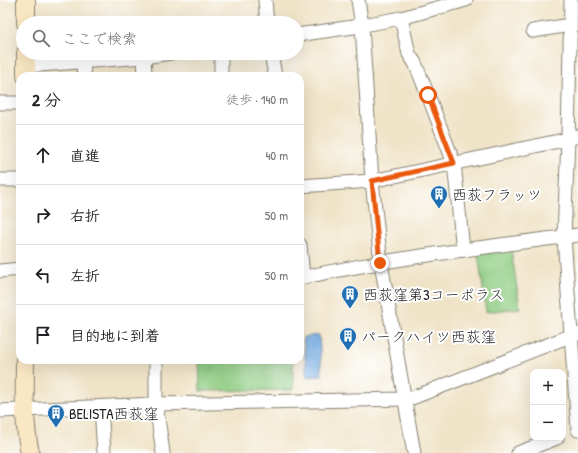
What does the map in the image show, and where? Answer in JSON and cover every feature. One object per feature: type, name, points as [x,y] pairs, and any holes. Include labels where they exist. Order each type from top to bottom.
[{"type":"street","points":[[26,0],[26,16]]},
{"type":"street","points":[[265,0],[266,16]]},
{"type":"street","points":[[358,0],[362,26],[372,181],[380,263],[414,453]]},
{"type":"street","points":[[304,34],[362,26],[401,18],[466,0]]},
{"type":"street","points":[[566,435],[578,430],[574,335],[564,237],[573,137],[570,25],[571,0]]},
{"type":"street","points":[[401,18],[410,54],[428,95],[454,163],[464,250]]},
{"type":"street","points":[[533,30],[570,25]]},
{"type":"street","points":[[26,65],[107,60]]},
{"type":"street","points":[[144,60],[146,72]]},
{"type":"street","points":[[221,60],[221,72]]},
{"type":"street","points":[[272,60],[273,72]]},
{"type":"street","points":[[83,62],[84,72]]},
{"type":"street","points":[[0,103],[16,102]]},
{"type":"street","points":[[304,186],[372,181],[573,137]]},
{"type":"street","points":[[0,180],[16,180]]},
{"type":"street","points":[[304,277],[380,263],[578,235]]},
{"type":"street","points":[[0,271],[16,269]]},
{"type":"street","points":[[0,411],[156,404],[412,398],[574,335]]},
{"type":"street","points":[[25,364],[26,435],[30,453]]},
{"type":"street","points":[[156,364],[156,404],[164,453]]},
{"type":"street","points":[[101,407],[104,453]]},
{"type":"street","points":[[518,453],[549,441]]},
{"type":"green space","points":[[511,248],[520,308],[486,312],[478,253]]},
{"type":"green space","points":[[199,364],[293,364],[293,390],[200,391]]},
{"type":"water","points":[[319,335],[322,376],[307,377],[304,337]]},
{"type":"place","name":"西荻フラッツ","points":[[439,209]]},
{"type":"place","name":"西荻窪第3コーポラス","points":[[350,309]]},
{"type":"place","name":"パークハイツ西荻窪","points":[[348,351]]},
{"type":"place","name":"BELISTA西荻窪","points":[[56,428]]},
{"type":"route","points":[[380,263],[372,181],[454,163],[428,95]]}]
